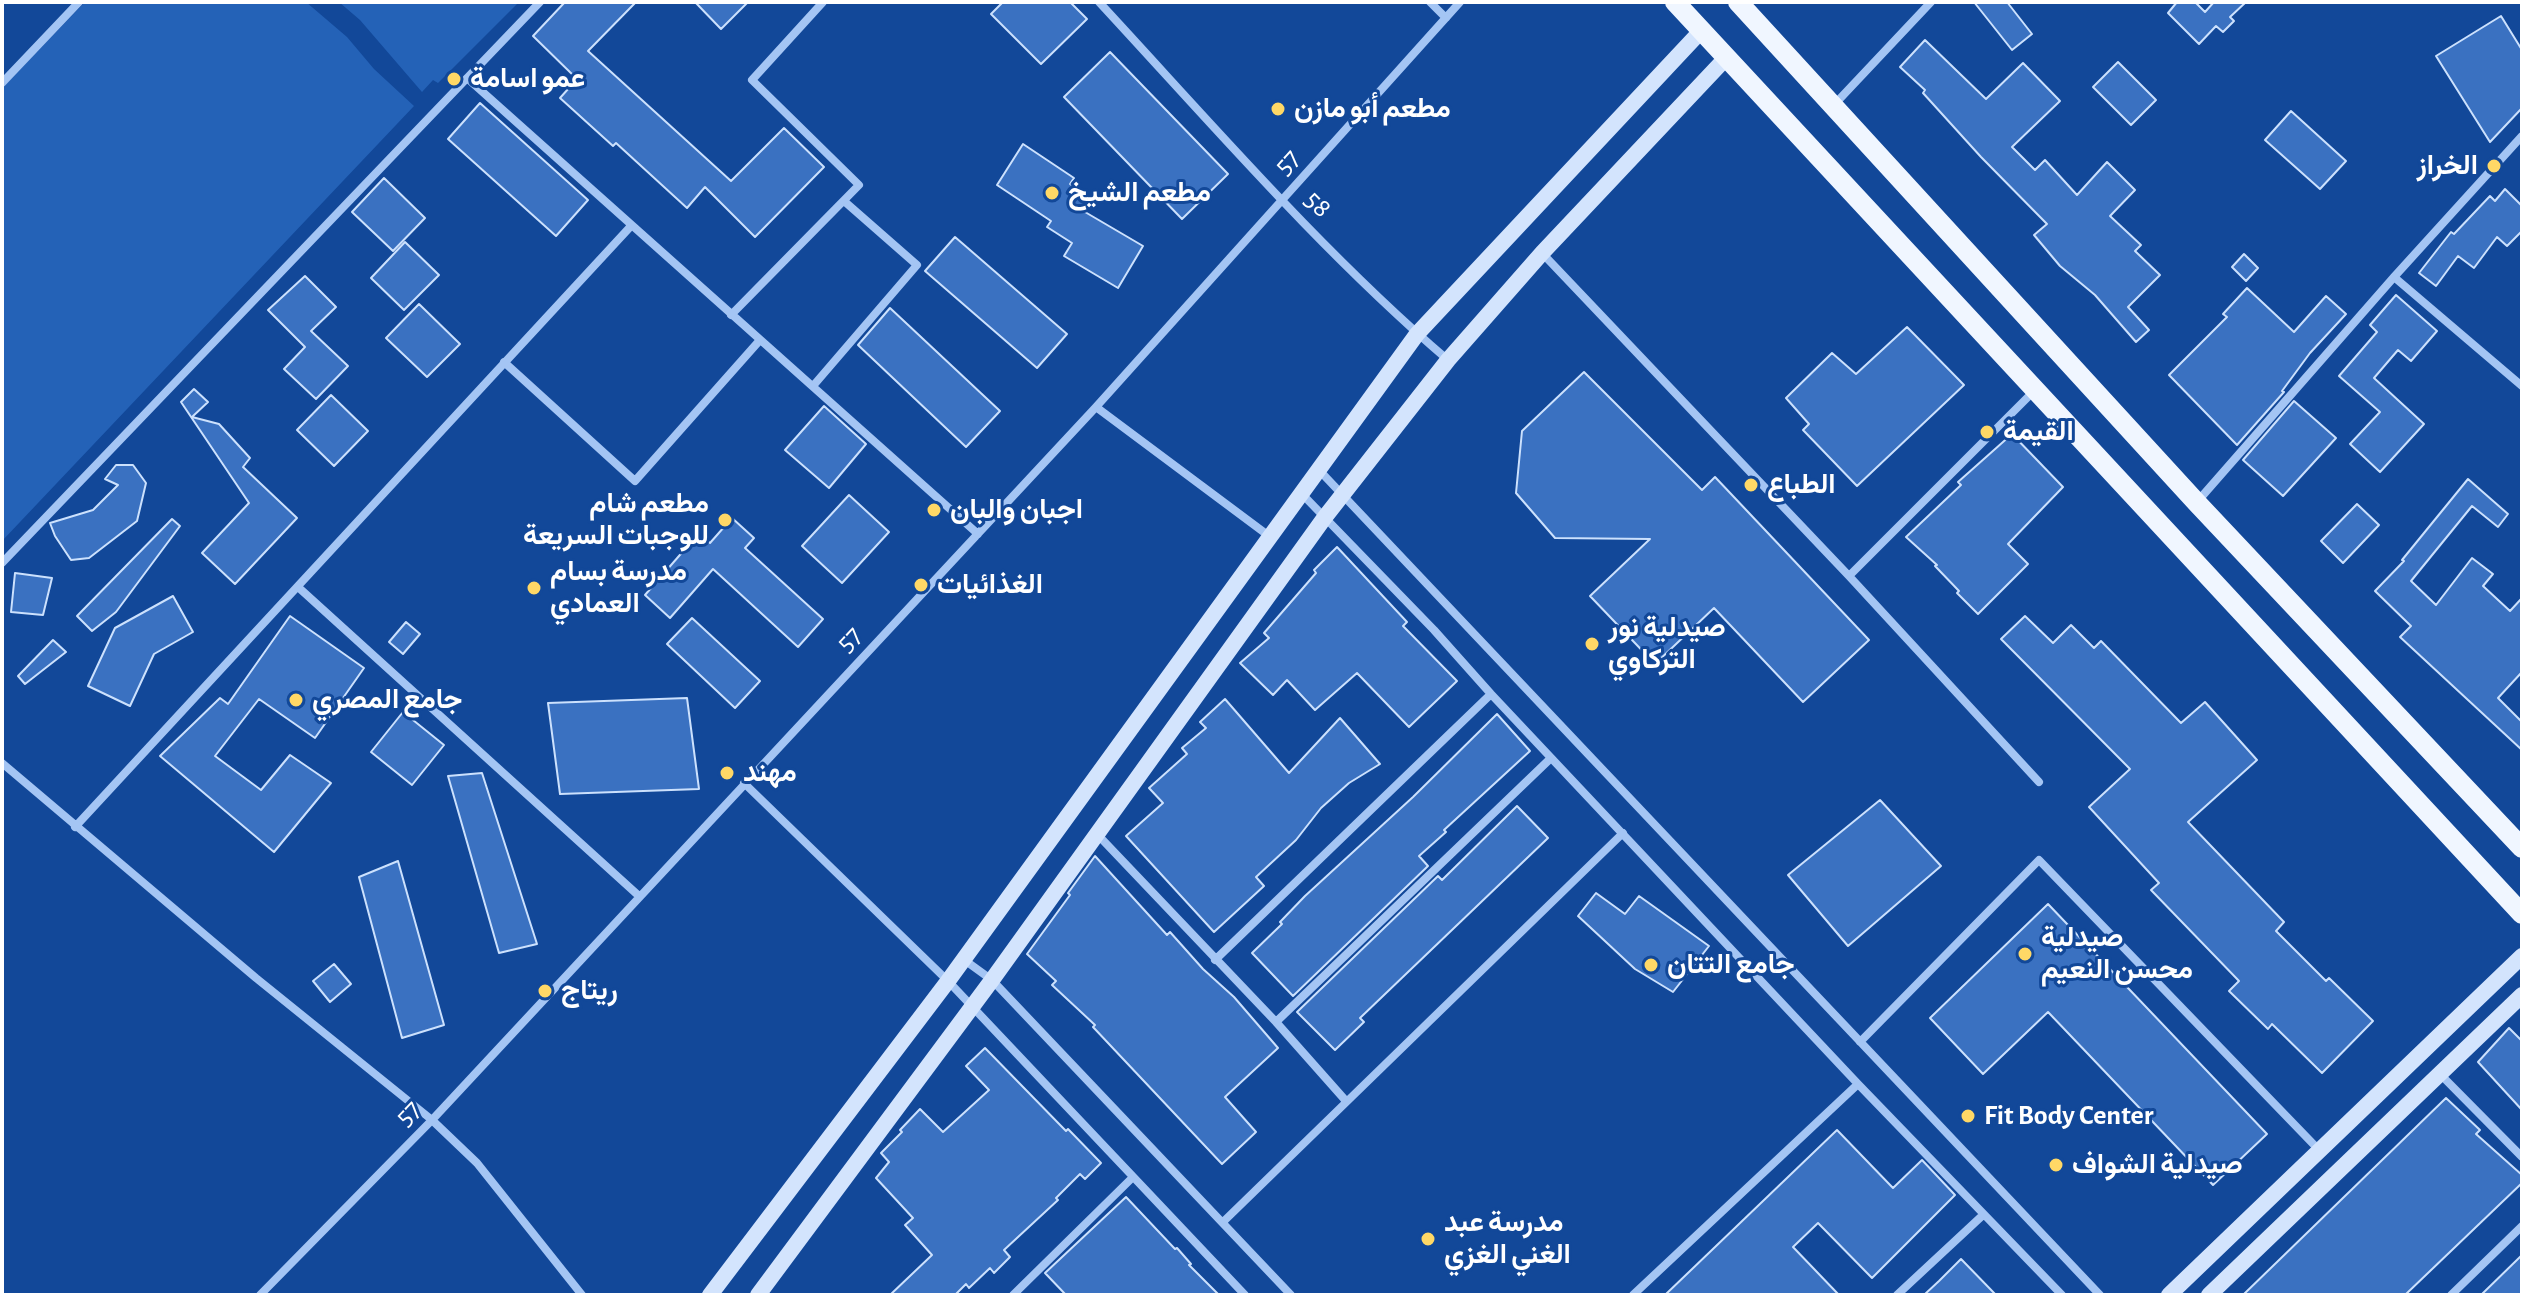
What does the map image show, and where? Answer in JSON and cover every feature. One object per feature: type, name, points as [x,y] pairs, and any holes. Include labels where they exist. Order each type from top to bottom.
[{"type":"main road","points":[[1675,2],[2522,914]]},
{"type":"main road","points":[[1738,2],[2197,503],[2522,848]]},
{"type":"main road","points":[[710,1295],[948,981],[1417,334],[1701,31]]},
{"type":"main road","points":[[758,1295],[992,980],[1325,517],[1448,360],[1542,253],[1725,59]]},
{"type":"main road","points":[[2169,1295],[2522,956]]},
{"type":"main road","points":[[2209,1295],[2522,995]]},
{"type":"street","points":[[2,83],[79,2]]},
{"type":"street","points":[[2,563],[540,2]]},
{"type":"street","points":[[731,315],[859,185],[752,80],[823,2]]},
{"type":"street","name":"58","points":[[1099,2],[1282,200],[1417,334],[1448,360]]},
{"type":"street","points":[[1430,2],[1446,18]]},
{"type":"street","name":"57","points":[[260,1295],[432,1120],[1096,407],[1460,2]]},
{"type":"street","points":[[1833,106],[1931,2]]},
{"type":"street","points":[[467,78],[978,534]]},
{"type":"street","points":[[2197,503],[2522,136]]},
{"type":"street","points":[[813,386],[917,265],[844,201]]},
{"type":"street","points":[[75,827],[631,226]]},
{"type":"street","points":[[1542,253],[1849,576],[2039,782]]},
{"type":"street","points":[[2394,277],[2522,386]]},
{"type":"street","points":[[504,362],[635,481],[760,340]]},
{"type":"street","points":[[1849,576],[2035,390]]},
{"type":"street","points":[[1096,407],[1270,537]]},
{"type":"street","points":[[1319,470],[2100,1295]]},
{"type":"street","points":[[1301,494],[1434,630],[1858,1084],[2062,1295]]},
{"type":"street","points":[[298,587],[639,896]]},
{"type":"street","points":[[1215,960],[1491,694]]},
{"type":"street","points":[[1276,1022],[1551,758]]},
{"type":"street","points":[[2,763],[256,978],[432,1120],[477,1163],[582,1295]]},
{"type":"street","points":[[744,783],[948,981],[1245,1295]]},
{"type":"street","points":[[1097,833],[1276,1022],[1346,1101]]},
{"type":"street","points":[[1223,1222],[1623,833]]},
{"type":"street","points":[[1860,1042],[2039,860],[2320,1150]]},
{"type":"street","points":[[963,959],[992,980],[1291,1295]]},
{"type":"street","points":[[2440,1074],[2522,1157]]},
{"type":"street","points":[[1633,1295],[1858,1084]]},
{"type":"street","points":[[1017,1294],[1132,1178]]},
{"type":"street","points":[[1897,1295],[1983,1215]]},
{"type":"street","points":[[2451,1295],[2522,1226]]},
{"type":"shaded area","points":[[85,2],[306,2],[347,37],[374,69],[414,106],[2,541],[2,88]]},
{"type":"shaded area","points":[[339,2],[519,2],[438,83],[433,80],[422,92],[360,20]]},
{"type":"building","points":[[565,2],[636,2],[588,51],[731,181],[784,128],[824,167],[755,237],[705,187],[687,208],[616,143],[613,146],[560,98],[577,79],[533,36]]},
{"type":"building","points":[[695,2],[748,2],[721,29]]},
{"type":"building","points":[[1003,2],[1070,2],[1087,19],[1041,64],[991,14]]},
{"type":"building","points":[[1974,2],[2007,2],[2032,34],[2012,50]]},
{"type":"building","points":[[2177,2],[2195,2],[2205,12],[2214,2],[2246,2],[2230,17],[2234,21],[2223,32],[2216,26],[2199,44],[2168,13]]},
{"type":"building","points":[[2501,16],[2522,50],[2522,108],[2490,142],[2436,56]]},
{"type":"building","points":[[1925,40],[1986,99],[2023,63],[2060,101],[2012,147],[2035,170],[2045,160],[2077,195],[2107,162],[2135,190],[2110,216],[2141,245],[2135,251],[2160,275],[2128,307],[2149,330],[2136,342],[2095,295],[2060,266],[2034,235],[2047,224],[1981,157],[1923,93],[1925,90],[1900,67]]},
{"type":"building","points":[[1110,52],[1228,174],[1182,219],[1064,97]]},
{"type":"building","points":[[2118,62],[2156,100],[2131,125],[2093,87]]},
{"type":"building","points":[[480,103],[588,200],[556,236],[448,139]]},
{"type":"building","points":[[2291,111],[2346,161],[2320,189],[2265,140]]},
{"type":"building","points":[[1023,144],[1074,178],[1070,184],[1093,199],[1085,212],[1143,246],[1118,288],[1064,256],[1072,243],[1047,227],[1051,221],[997,185]]},
{"type":"building","points":[[384,178],[425,218],[393,251],[352,212]]},
{"type":"building","points":[[2505,189],[2522,206],[2522,231],[2507,246],[2497,237],[2474,268],[2458,256],[2436,286],[2419,273],[2451,232],[2454,234],[2490,196],[2495,201]]},
{"type":"building","points":[[955,237],[1067,334],[1037,368],[925,271]]},
{"type":"building","points":[[405,242],[439,275],[404,310],[371,278]]},
{"type":"building","points":[[2244,254],[2258,268],[2246,281],[2232,267]]},
{"type":"building","points":[[305,276],[336,307],[311,331],[348,366],[316,399],[284,369],[305,347],[268,310]]},
{"type":"building","points":[[2247,288],[2294,332],[2326,296],[2346,314],[2310,353],[2284,392],[2237,445],[2169,375],[2227,317],[2223,314]]},
{"type":"building","points":[[2396,295],[2437,331],[2411,361],[2398,350],[2374,378],[2424,424],[2380,472],[2350,444],[2380,412],[2339,376],[2377,332],[2370,325]]},
{"type":"building","points":[[419,304],[460,344],[427,377],[386,338]]},
{"type":"building","points":[[890,308],[1000,411],[966,447],[858,345]]},
{"type":"building","points":[[1907,327],[1964,385],[1857,486],[1803,430],[1809,424],[1786,398],[1832,353],[1856,374]]},
{"type":"building","points":[[1584,372],[1702,490],[1715,477],[1869,640],[1803,702],[1714,608],[1655,664],[1590,596],[1650,539],[1555,538],[1516,493],[1522,431]]},
{"type":"building","points":[[194,389],[208,402],[192,417],[219,424],[250,458],[243,467],[297,518],[235,584],[202,553],[249,503],[181,402]]},
{"type":"building","points":[[331,395],[368,431],[334,466],[297,430]]},
{"type":"building","points":[[2294,401],[2336,438],[2283,496],[2243,460]]},
{"type":"building","points":[[824,406],[866,444],[829,488],[785,450]]},
{"type":"building","points":[[2012,434],[2063,487],[2008,544],[2028,564],[1978,614],[1957,593],[1959,591],[1937,565],[1906,537],[1961,485],[1958,482]]},
{"type":"building","points":[[116,465],[133,465],[146,483],[137,521],[89,558],[71,560],[50,523],[93,510],[118,485],[105,479]]},
{"type":"building","points":[[2468,479],[2508,514],[2498,527],[2472,506],[2411,581],[2436,605],[2472,558],[2493,574],[2483,586],[2510,611],[2522,598],[2522,672],[2498,698],[2522,722],[2522,750],[2400,637],[2411,626],[2375,591],[2404,561]]},
{"type":"building","points":[[849,495],[889,532],[842,583],[802,546]]},
{"type":"building","points":[[2357,504],[2379,525],[2343,563],[2321,541]]},
{"type":"building","points":[[732,518],[754,538],[745,548],[823,619],[798,647],[713,569],[670,618],[645,595],[699,533],[710,543]]},
{"type":"building","points":[[172,519],[180,526],[116,612],[92,631],[77,616]]},
{"type":"building","points":[[1337,547],[1407,622],[1403,626],[1457,681],[1409,727],[1357,673],[1315,710],[1287,680],[1273,695],[1240,663],[1269,638],[1264,633],[1316,573],[1314,570]]},
{"type":"building","points":[[15,573],[52,578],[43,615],[11,612]]},
{"type":"building","points":[[173,596],[193,632],[154,654],[130,706],[88,686],[115,628]]},
{"type":"building","points":[[290,616],[364,668],[315,738],[259,699],[215,756],[261,790],[290,755],[331,783],[274,852],[160,756],[220,698],[228,704]]},
{"type":"building","points":[[2025,616],[2053,643],[2071,625],[2094,648],[2101,641],[2181,723],[2205,702],[2257,760],[2188,822],[2284,922],[2276,931],[2326,981],[2329,978],[2373,1021],[2322,1073],[2272,1024],[2268,1029],[2229,991],[2239,981],[2151,890],[2159,883],[2089,807],[2130,769],[2001,639]]},
{"type":"building","points":[[692,618],[760,681],[735,708],[667,644]]},
{"type":"building","points":[[406,622],[420,634],[403,654],[389,642]]},
{"type":"building","points":[[53,640],[66,652],[25,684],[18,676]]},
{"type":"building","points":[[687,698],[699,789],[560,794],[548,703]]},
{"type":"building","points":[[1225,699],[1289,773],[1340,718],[1380,764],[1349,783],[1321,808],[1296,840],[1256,877],[1264,886],[1214,932],[1126,836],[1163,803],[1149,788],[1187,754],[1182,748],[1206,728],[1200,722]]},
{"type":"building","points":[[403,712],[444,745],[412,785],[371,752]]},
{"type":"building","points":[[1497,714],[1530,751],[1444,830],[1446,832],[1419,856],[1428,866],[1293,996],[1252,953],[1305,896],[1413,797]]},
{"type":"building","points":[[482,773],[537,944],[499,953],[448,776]]},
{"type":"building","points":[[1880,800],[1941,866],[1848,946],[1788,875]]},
{"type":"building","points":[[1517,806],[1548,838],[1360,1018],[1364,1022],[1335,1050],[1297,1012],[1438,876],[1442,880]]},
{"type":"building","points":[[1095,856],[1167,935],[1170,932],[1203,969],[1234,997],[1278,1048],[1225,1097],[1256,1132],[1222,1164],[1093,1027],[1095,1025],[1052,985],[1056,981],[1027,954]]},
{"type":"building","points":[[398,861],[444,1025],[402,1038],[359,877]]},
{"type":"building","points":[[1596,893],[1625,914],[1639,896],[1709,946],[1673,992],[1635,969],[1578,916]]},
{"type":"building","points":[[2048,904],[2267,1134],[2213,1185],[2048,1012],[1983,1074],[1930,1018]]},
{"type":"building","points":[[334,964],[351,984],[330,1002],[313,981]]},
{"type":"building","points":[[2509,1028],[2522,1041],[2522,1110],[2478,1062]]},
{"type":"building","points":[[985,1048],[1101,1163],[1085,1179],[1080,1174],[1056,1198],[1058,1200],[1004,1250],[1010,1257],[994,1273],[990,1268],[969,1288],[966,1284],[955,1295],[890,1295],[932,1255],[905,1225],[913,1218],[876,1178],[889,1162],[881,1153],[920,1109],[943,1132],[989,1090],[966,1066]]},
{"type":"building","points":[[2446,1098],[2480,1130],[2476,1134],[2522,1175],[2522,1183],[2405,1295],[2243,1295]]},
{"type":"building","points":[[1837,1130],[1893,1188],[1922,1160],[1955,1195],[1872,1278],[1818,1223],[1793,1247],[1839,1295],[1665,1295]]},
{"type":"building","points":[[1126,1197],[1219,1295],[1066,1295],[1045,1273]]},
{"type":"building","points":[[2522,1255],[2522,1295],[2481,1295]]},
{"type":"building","points":[[1961,1259],[1996,1295],[1924,1295],[1939,1281]]},
{"type":"place","name":"عمو اسامة","points":[[454,79]]},
{"type":"place","name":"مطعم أبو مازن","points":[[1278,109]]},
{"type":"place","name":"الخراز","points":[[2494,166]]},
{"type":"place","name":"مطعم الشيخ","points":[[1052,193]]},
{"type":"place","name":"القيمة","points":[[1987,432]]},
{"type":"place","name":"الطباع","points":[[1751,485]]},
{"type":"place","name":"اجبان والبان","points":[[934,510]]},
{"type":"place","name":"مطعم شام للوجبات السريعة","points":[[725,520]]},
{"type":"place","name":"الغذائيات","points":[[921,585]]},
{"type":"place","name":"مدرسة بسام العمادي","points":[[534,588]]},
{"type":"place","name":"صيدلية نور التركاوي","points":[[1592,644]]},
{"type":"place","name":"جامع المصري","points":[[296,700]]},
{"type":"place","name":"مهند","points":[[727,773]]},
{"type":"place","name":"صيدلية محسن النعيم","points":[[2025,954]]},
{"type":"place","name":"جامع التتان","points":[[1651,965]]},
{"type":"place","name":"ريتاج","points":[[545,991]]},
{"type":"place","name":"Fit Body Center","points":[[1968,1116]]},
{"type":"place","name":"صيدلية الشواف","points":[[2056,1165]]},
{"type":"place","name":"مدرسة عبد الغني الغزي","points":[[1428,1239]]}]
